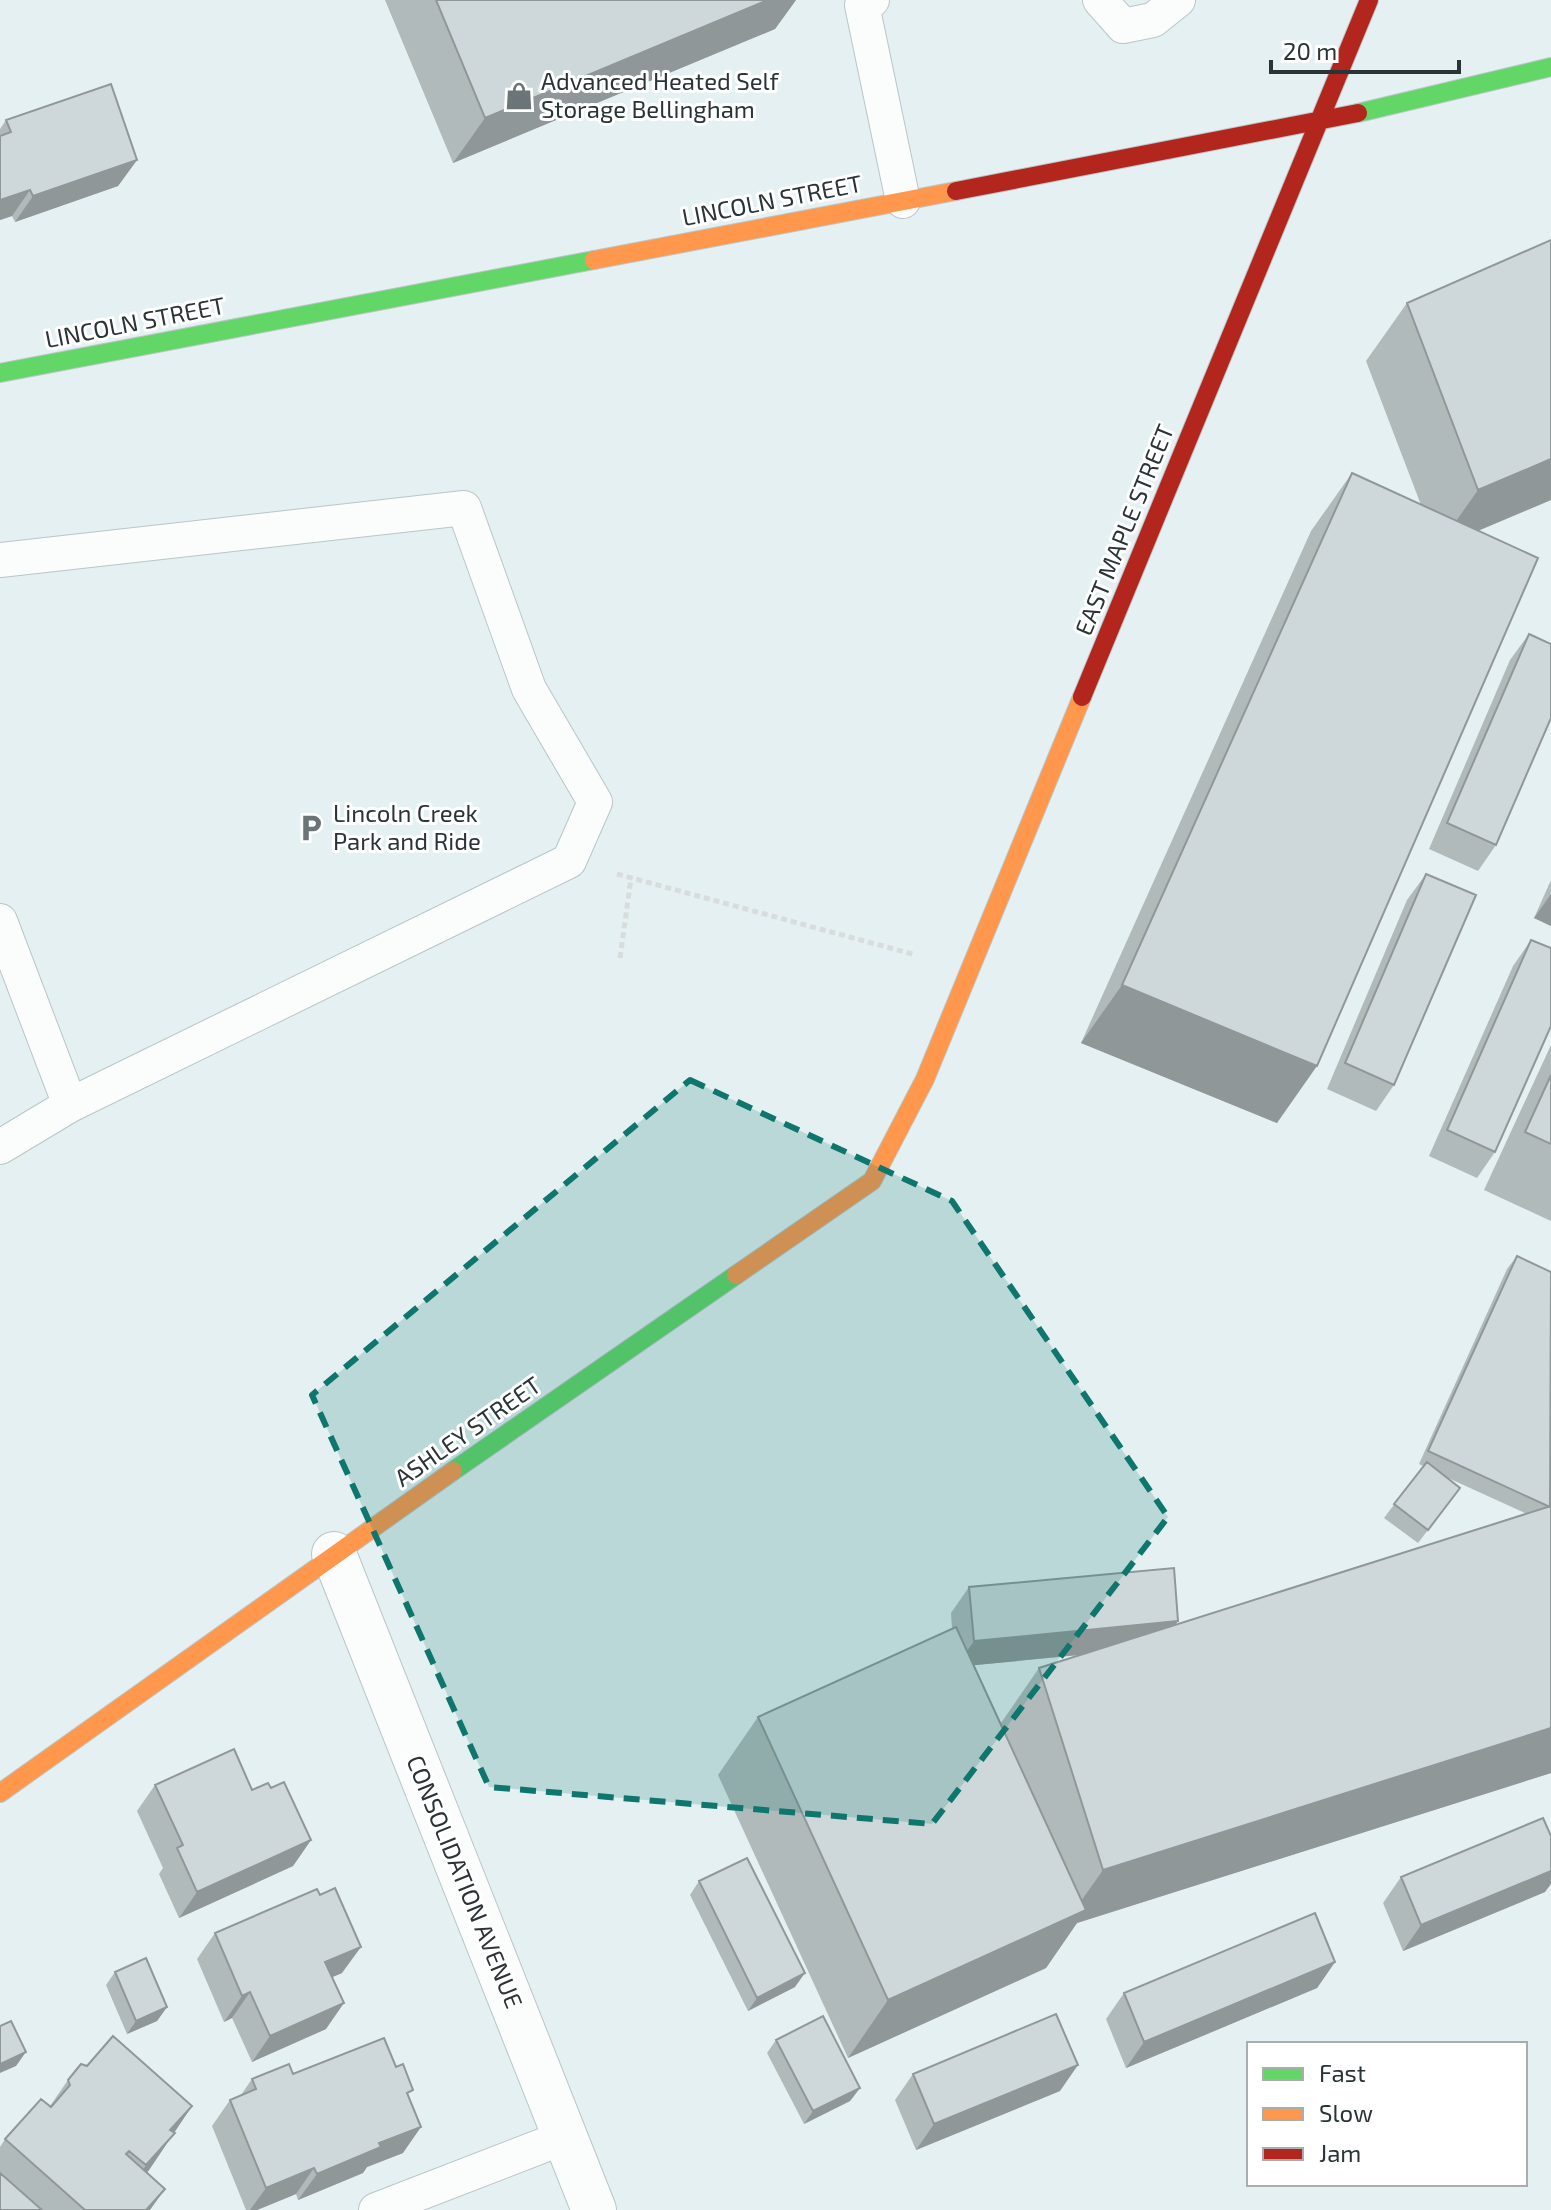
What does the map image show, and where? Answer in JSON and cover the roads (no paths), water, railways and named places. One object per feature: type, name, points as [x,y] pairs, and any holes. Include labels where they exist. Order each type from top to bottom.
[{"type":"street","name":"EAST MAPLE STREET","points":[[925,1079],[1369,0]]},
{"type":"street","name":"LINCOLN STREET","points":[[0,373],[1319,122],[1551,67]]},
{"type":"street","name":"ASHLEY STREET","points":[[0,1793],[334,1554],[872,1181],[925,1079]]},
{"type":"street","name":"CONSOLIDATION AVENUE","points":[[334,1554],[594,2210]]},
{"type":"lane","points":[[1100,0],[1123,26],[1153,20],[1178,0]]},
{"type":"lane","points":[[864,2],[903,201]]},
{"type":"lane","points":[[0,560],[464,508],[529,689],[595,802],[569,861],[70,1105],[0,1147]]},
{"type":"lane","points":[[0,921],[70,1105]]},
{"type":"lane","points":[[376,2210],[565,2137]]},
{"type":"place","name":"Advanced Heated Self Storage Bellingham","points":[[519,96]]},
{"type":"place","name":"Lincoln Creek Park and Ride","points":[[311,828]]}]
